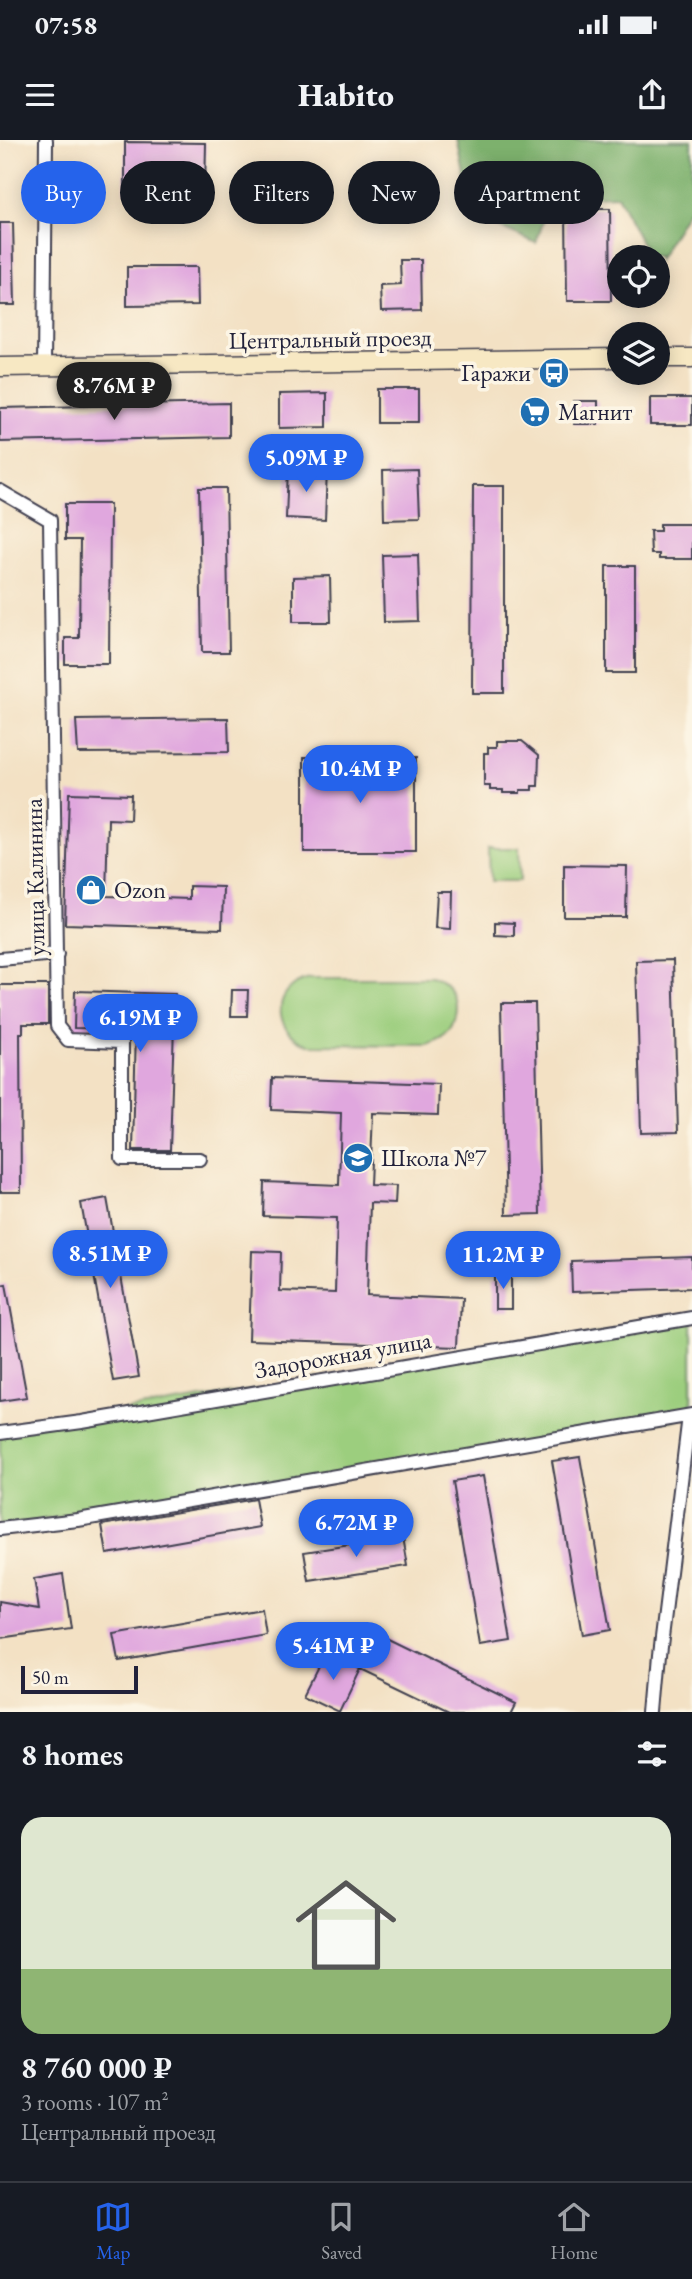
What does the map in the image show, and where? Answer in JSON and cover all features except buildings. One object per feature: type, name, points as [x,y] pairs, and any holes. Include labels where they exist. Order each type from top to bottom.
[{"type":"main road","name":"Центральный проезд","points":[[0,367],[607,358]]},
{"type":"main road","points":[[670,358],[692,358]]},
{"type":"street","points":[[44,368],[46,140]]},
{"type":"street","name":"улица Калинина","points":[[0,491],[50,520],[57,1026],[68,1040],[122,1042],[122,1159],[200,1159]]},
{"type":"street","points":[[0,959],[57,954]]},
{"type":"street","name":"Задорожная улица","points":[[0,1433],[82,1422],[692,1318]]},
{"type":"street","points":[[0,1529],[78,1520],[691,1415],[655,1712]]},
{"type":"green space","points":[[458,140],[692,140],[692,203],[667,245],[643,245],[617,196],[604,197],[604,161],[462,161]]},
{"type":"green space","points":[[493,224],[542,224],[536,243]]},
{"type":"green space","points":[[488,848],[519,848],[520,881],[489,881]]},
{"type":"green space","points":[[310,978],[431,978],[447,986],[454,994],[458,1010],[456,1022],[446,1038],[428,1046],[309,1045],[288,1030],[282,1020],[281,1010],[288,990]]},
{"type":"green space","points":[[692,1318],[692,1417],[282,1486],[0,1526],[0,1431]]},
{"type":"place","name":"Гаражи","points":[[554,373]]},
{"type":"place","name":"Магнит","points":[[535,412]]},
{"type":"place","name":"Ozon","points":[[91,890]]},
{"type":"place","name":"Школа №7","points":[[358,1158]]}]
